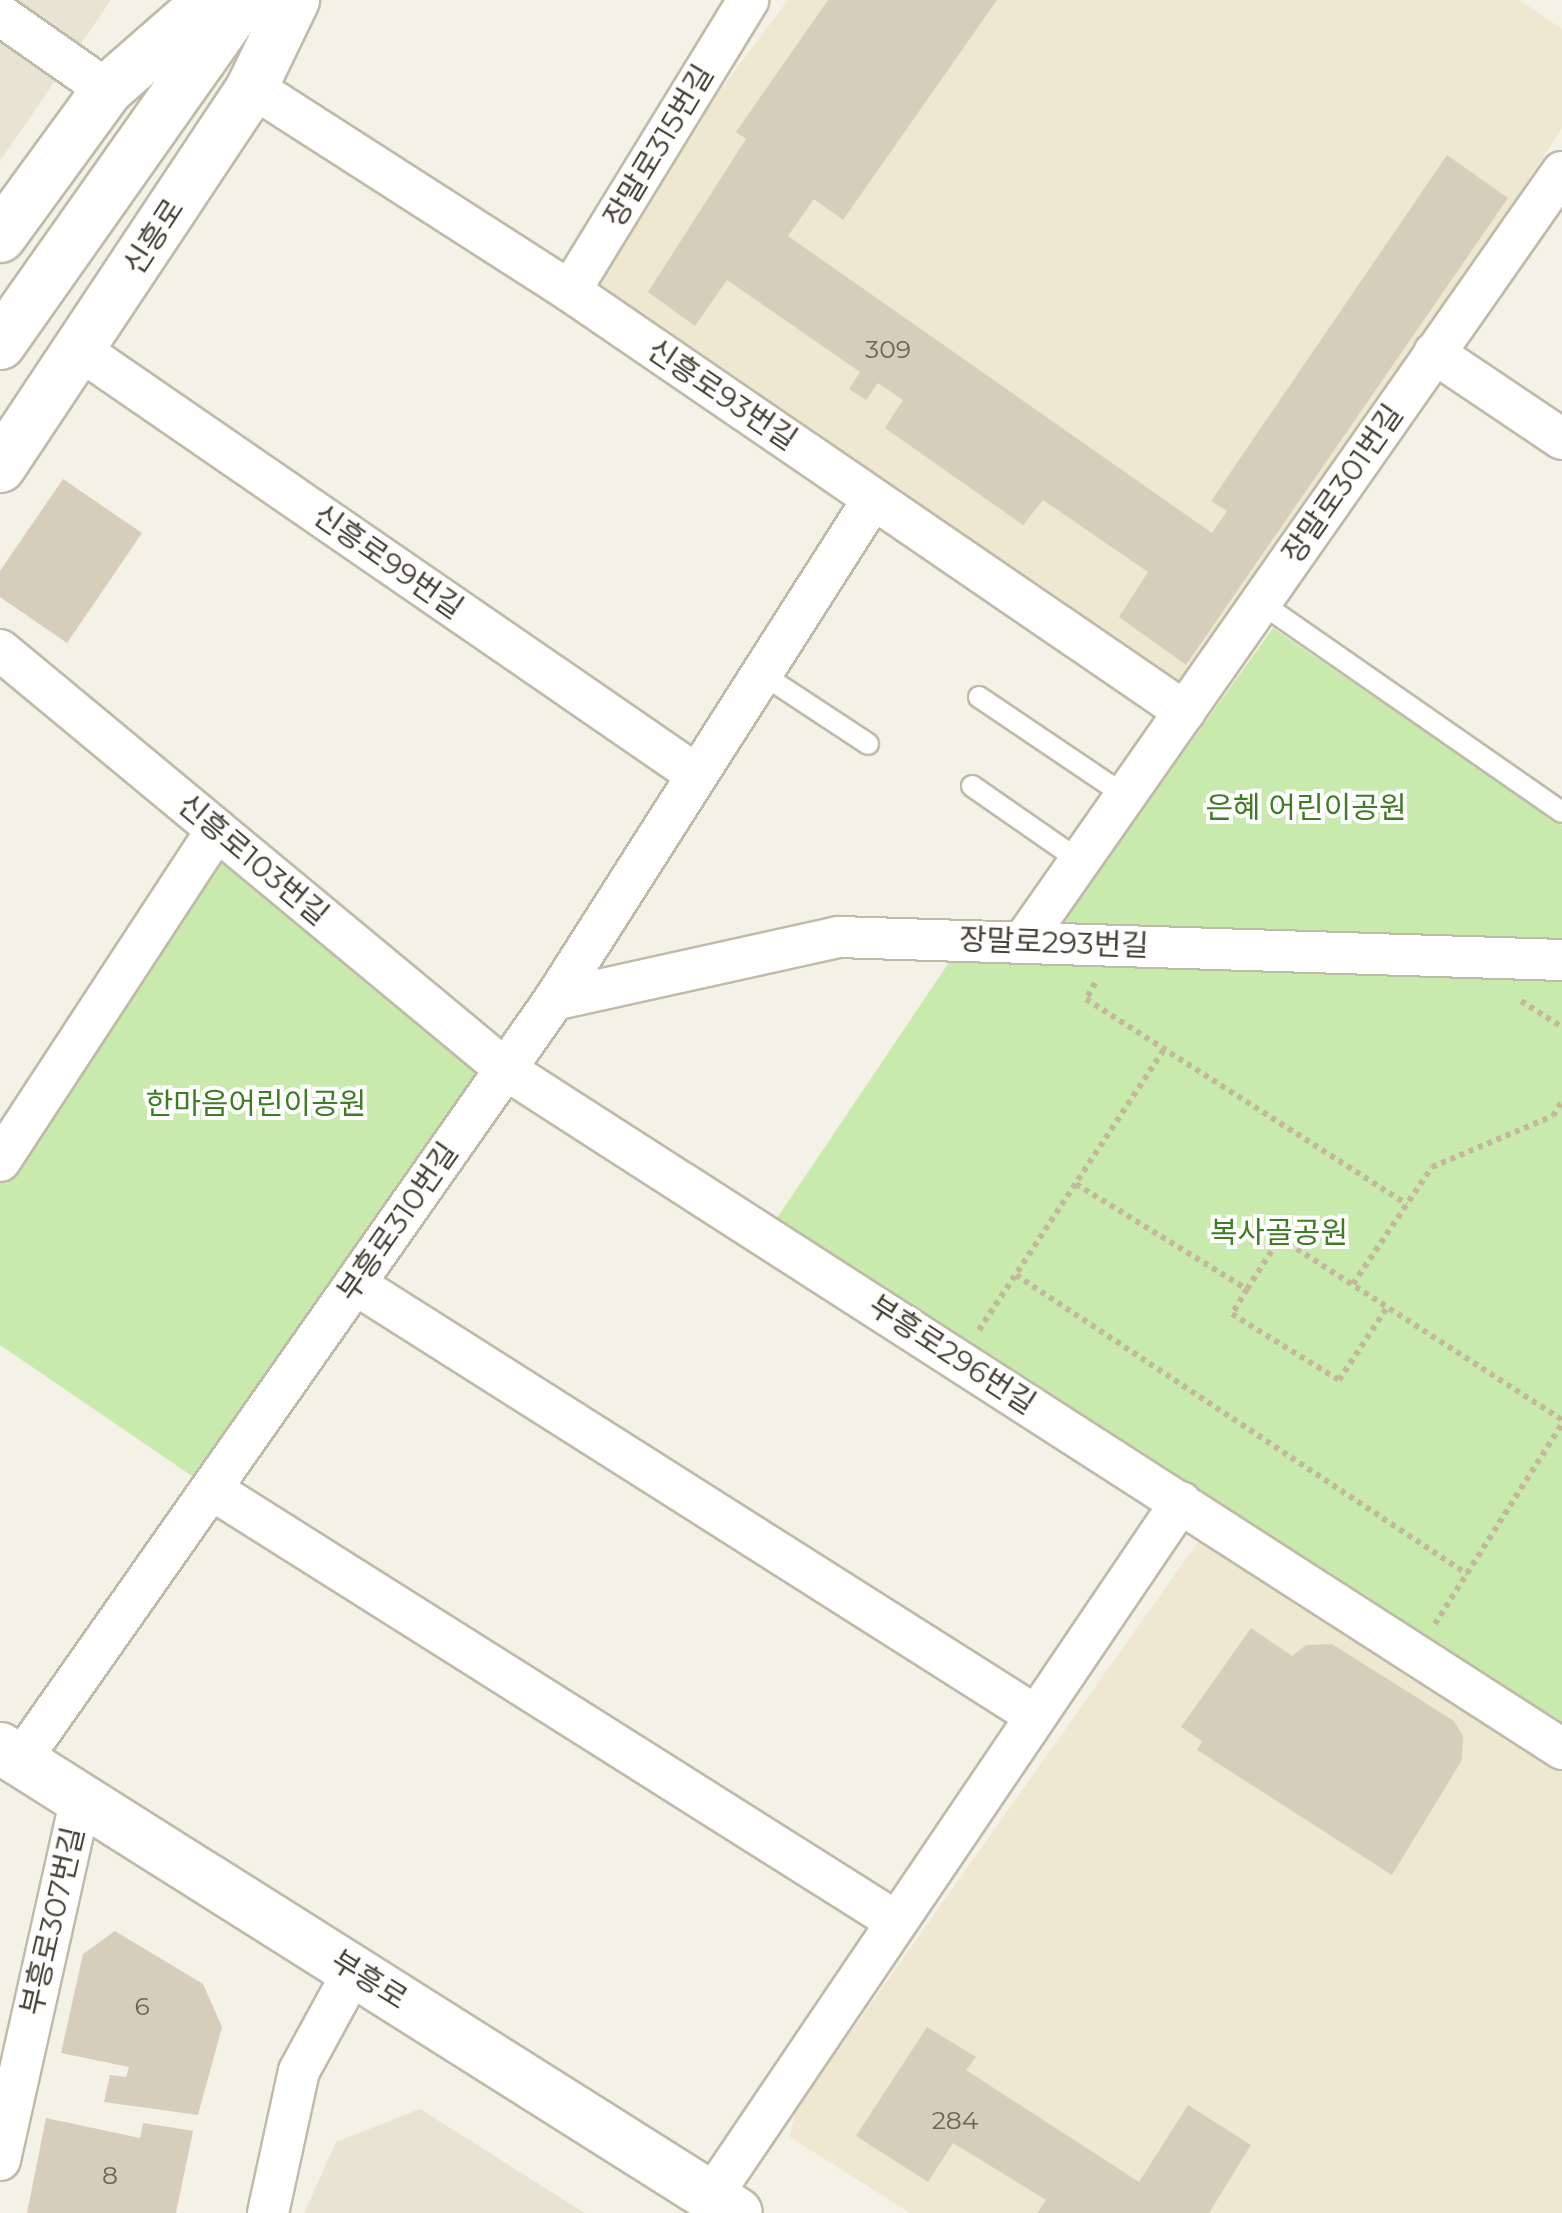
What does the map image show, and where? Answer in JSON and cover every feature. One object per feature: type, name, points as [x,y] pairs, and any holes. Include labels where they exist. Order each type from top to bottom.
[{"type":"street","name":"장말로315번길","points":[[570,292],[748,0]]},
{"type":"street","name":"신흥로","points":[[0,467],[252,87],[255,7]]},
{"type":"street","name":"신흥로","points":[[0,344],[255,7]]},
{"type":"street","name":"신흥로","points":[[0,407],[255,7]]},
{"type":"street","points":[[0,237],[107,90],[255,7]]},
{"type":"street","points":[[0,15],[107,90]]},
{"type":"street","name":"신흥로93번길","points":[[252,87],[570,292],[1186,712]]},
{"type":"street","name":"장말로301번길","points":[[1023,942],[1562,172]]},
{"type":"street","name":"신흥로99번길","points":[[80,350],[697,775]]},
{"type":"street","points":[[1434,353],[1562,440]]},
{"type":"street","name":"부흥로310번길","points":[[10,1755],[211,1489],[554,1000],[874,498]]},
{"type":"street","name":"신흥로103번길","points":[[0,650],[505,1069]]},
{"type":"street","points":[[0,1161],[217,830]]},
{"type":"street","name":"장말로293번길","points":[[554,1000],[838,936],[1562,960]]},
{"type":"street","name":"부흥로296번길","points":[[505,1069],[1562,1749]]},
{"type":"street","points":[[355,1284],[1036,1716]]},
{"type":"street","points":[[211,1489],[897,1922]]},
{"type":"street","points":[[724,2205],[897,1922],[1181,1502]]},
{"type":"street","name":"부흥로","points":[[10,1755],[724,2205]]},
{"type":"street","name":"부흥로307번길","points":[[0,2160],[80,1798]]},
{"type":"street","points":[[268,2213],[299,2071],[354,1970]]},
{"type":"lane","points":[[1261,603],[1562,812]]},
{"type":"lane","points":[[762,674],[868,744]]},
{"type":"lane","points":[[979,697],[1126,796]]},
{"type":"lane","points":[[972,786],[1080,861]]},
{"type":"path","points":[[1118,945],[1086,1000],[1406,1204]]},
{"type":"path","points":[[959,1360],[1163,1051]]},
{"type":"path","points":[[1353,1284],[1432,1166],[1553,1116],[1562,1101]]},
{"type":"path","points":[[1076,1184],[1247,1290]]},
{"type":"path","points":[[1388,1306],[1339,1380],[1232,1314],[1280,1238],[1388,1306],[1562,1422],[1416,1655]]},
{"type":"path","points":[[1016,1275],[1467,1574]]},
{"type":"shaded area","points":[[0,0],[111,0],[0,161]]},
{"type":"shaded area","points":[[788,0],[1519,0],[1562,29],[1562,128],[1185,712],[570,291]]},
{"type":"shaded area","points":[[1202,1536],[1562,1766],[1562,2213],[910,2213],[790,2137],[795,2111]]},
{"type":"shaded area","points":[[420,2109],[585,2213],[304,2213],[336,2142]]},
{"type":"green space","name":"은혜 어린이공원","points":[[1273,628],[1562,825],[1562,948],[1057,928]]},
{"type":"green space","name":"한마음어린이공원","points":[[217,830],[505,1069],[211,1489],[0,1345],[0,1161]]},
{"type":"green space","name":"복사골공원","points":[[964,940],[1562,960],[1562,1750],[765,1236]]},
{"type":"building","points":[[828,0],[997,0],[843,220],[814,199],[788,236],[1212,533],[1227,511],[1211,501],[1447,155],[1508,198],[1186,665],[1119,617],[1148,572],[1043,500],[1023,525],[885,428],[903,400],[878,383],[866,400],[849,389],[860,372],[727,280],[695,326],[648,292],[746,139],[736,132]]},
{"type":"building","points":[[63,479],[142,533],[67,643],[0,597],[0,571]]},
{"type":"building","points":[[1251,1628],[1292,1656],[1306,1645],[1332,1644],[1454,1721],[1463,1736],[1462,1760],[1392,1875],[1197,1750],[1202,1741],[1181,1727]]},
{"type":"building","points":[[115,1931],[203,1984],[222,2027],[198,2115],[104,2102],[110,2075],[126,2077],[129,2067],[61,2053],[83,1954]]},
{"type":"building","points":[[927,2027],[976,2057],[966,2070],[1139,2182],[1188,2105],[1251,2145],[1209,2213],[1037,2213],[1046,2200],[953,2143],[928,2182],[856,2136]]},
{"type":"building","points":[[46,2118],[140,2138],[143,2123],[193,2131],[176,2213],[27,2213]]}]
